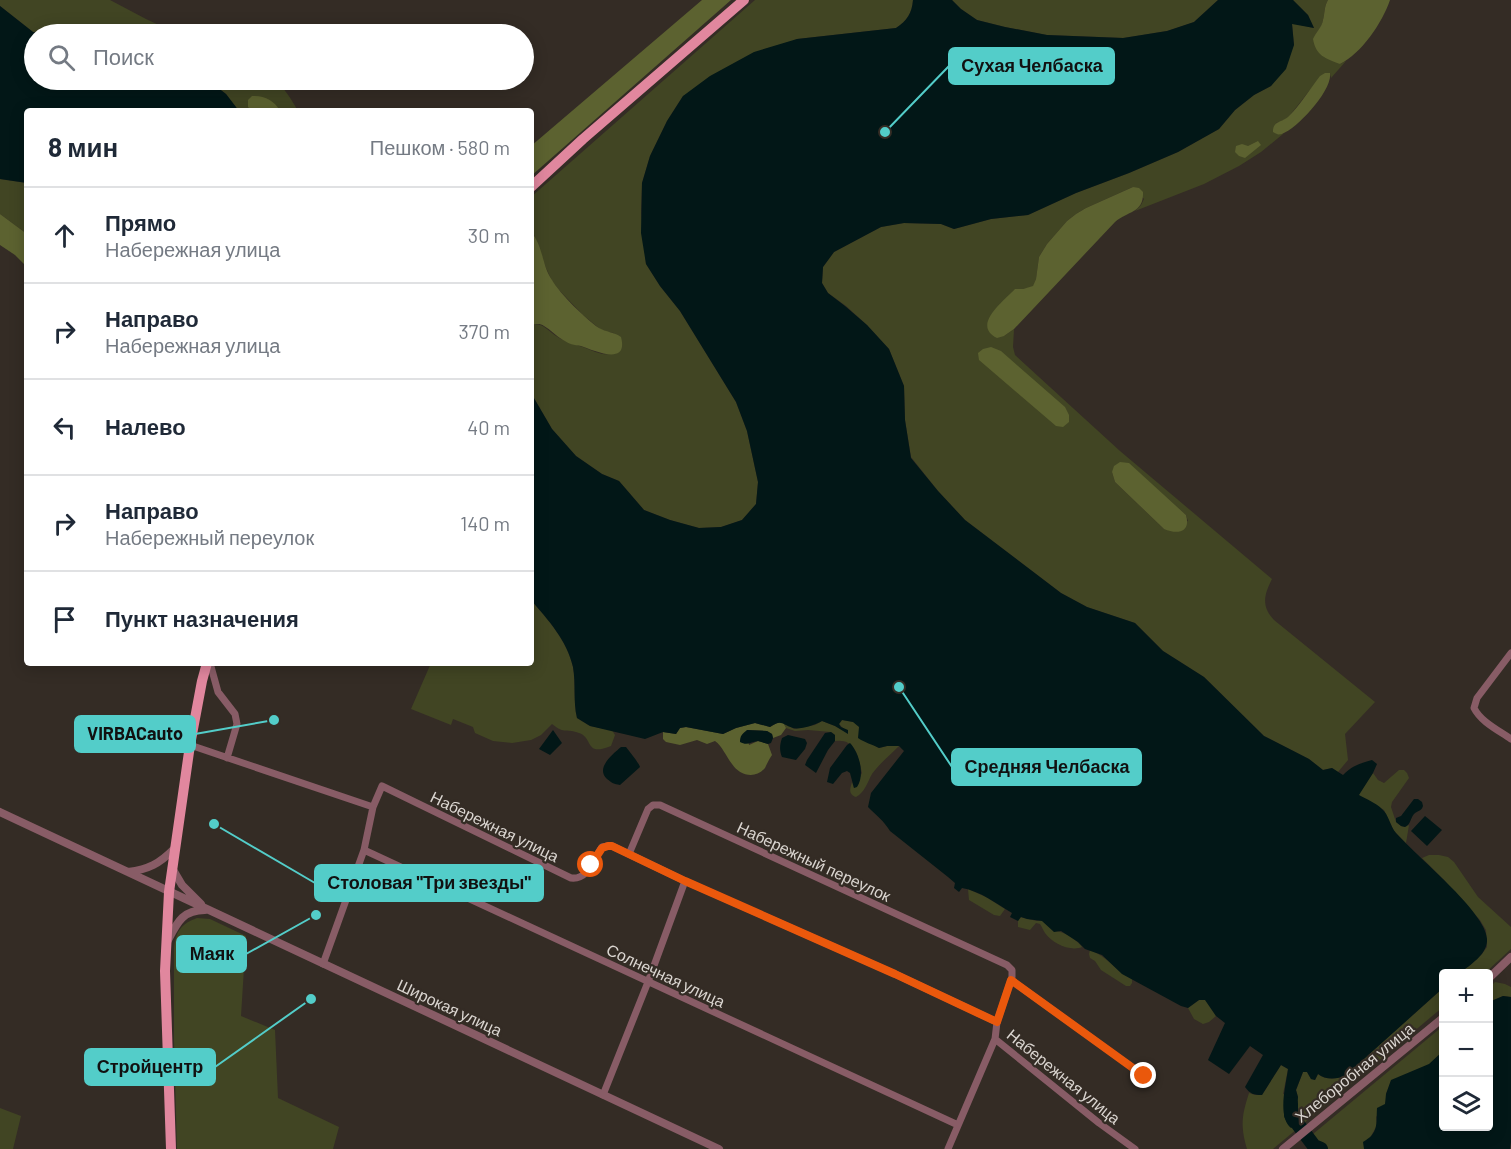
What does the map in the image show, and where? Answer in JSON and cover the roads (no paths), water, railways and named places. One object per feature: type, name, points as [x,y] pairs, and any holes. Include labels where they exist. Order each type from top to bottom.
[{"type":"main road","points":[[534,184],[744,0]]},
{"type":"main road","points":[[171,1149],[166,1041],[166,943],[169,892],[190,745],[207,666]]},
{"type":"street","points":[[1511,653],[1477,698],[1474,708],[1481,718],[1511,739]]},
{"type":"street","points":[[209,666],[218,692],[237,718],[227,758]]},
{"type":"street","points":[[190,745],[373,807],[363,850],[323,964]]},
{"type":"street","name":"Набережная улица","points":[[373,807],[382,786],[571,878],[578,879],[587,873],[600,850],[605,846],[612,846],[997,1022],[995,1039],[1135,1149]]},
{"type":"street","name":"Набережный переулок","points":[[629,854],[648,808],[660,805],[1007,965],[1012,970],[1011,980]]},
{"type":"street","name":"Широкая улица","points":[[0,812],[718,1149]]},
{"type":"street","points":[[127,872],[152,867],[174,849]]},
{"type":"street","name":"Солнечная улица","points":[[363,850],[958,1125]]},
{"type":"street","points":[[172,868],[182,885],[208,910]]},
{"type":"street","points":[[603,1095],[685,881]]},
{"type":"street","points":[[166,943],[176,925],[186,914],[208,910]]},
{"type":"street","points":[[1493,974],[1511,957]]},
{"type":"street","points":[[997,1022],[1011,980],[1144,1076]]},
{"type":"street","name":"Хлеборобная улица","points":[[1286,1146],[1439,1020]]},
{"type":"street","points":[[948,1149],[995,1039]]},
{"type":"waterway","points":[[1291,1104],[1291,1115],[1314,1146],[1321,1149]]},
{"type":"place","name":"Сухая Челбаска","points":[[885,132]]},
{"type":"place","name":"Средняя Челбаска","points":[[899,687]]},
{"type":"place","name":"VIRBACauto","points":[[274,720]]},
{"type":"place","name":"Столовая \"Три звезды\"","points":[[214,824]]},
{"type":"place","name":"Маяк","points":[[316,915]]},
{"type":"place","name":"Стройцентр","points":[[311,999]]}]
